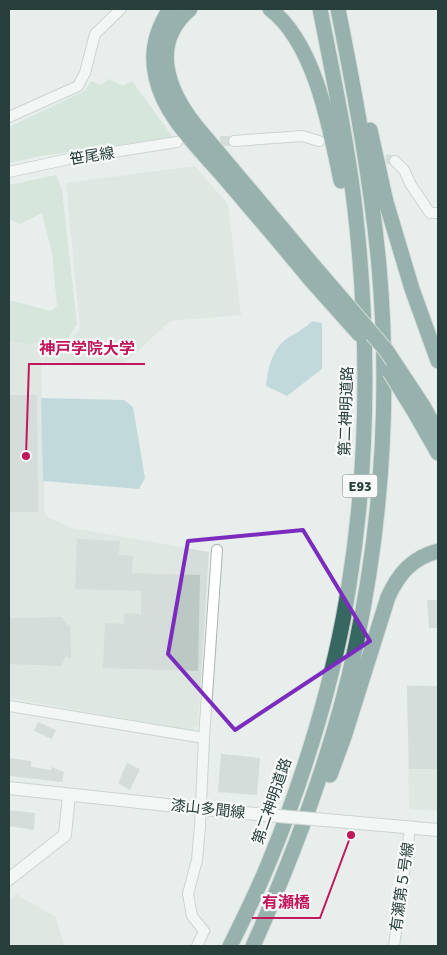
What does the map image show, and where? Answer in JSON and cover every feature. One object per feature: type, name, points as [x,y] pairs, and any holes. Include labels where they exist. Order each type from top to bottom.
[{"type":"highway","points":[[170,9],[157,32],[154,46],[156,77],[160,92],[168,107],[188,134],[314,275]]},
{"type":"highway","points":[[190,9],[177,24],[167,48],[166,61],[172,89],[178,102],[438,433]]},
{"type":"highway","points":[[270,9],[277,14],[296,37],[318,87],[337,163],[362,303]]},
{"type":"highway","name":"第二神明道路","points":[[230,946],[267,868],[308,751],[338,642],[349,585],[362,472],[365,364],[354,208],[337,94],[320,9]]},
{"type":"highway","name":"E93","points":[[254,946],[308,810],[340,708],[367,590],[380,476],[383,396],[379,268],[365,158],[338,9]]},
{"type":"highway","points":[[342,9],[386,202],[412,290],[438,361]]},
{"type":"highway","points":[[419,408],[438,453]]},
{"type":"highway","points":[[254,946],[290,875],[319,803],[344,737],[383,613],[394,585],[408,565],[418,558],[438,551]]},
{"type":"street","points":[[9,117],[78,86],[85,73],[95,34],[121,9]]},
{"type":"street","points":[[234,141],[302,136],[319,141]]},
{"type":"street","name":"笹尾線","points":[[9,172],[69,159],[176,142]]},
{"type":"street","points":[[395,161],[404,170],[410,185],[430,213],[438,213]]},
{"type":"street","points":[[197,946],[204,931],[192,916],[188,894],[197,860],[202,809],[204,738],[217,550]]},
{"type":"street","points":[[9,706],[204,738]]},
{"type":"street","name":"漆山多聞線","points":[[9,788],[232,812],[438,830]]},
{"type":"street","points":[[9,879],[65,835],[69,795]]},
{"type":"street","name":"有瀬第５号線","points":[[394,946],[410,828]]},
{"type":"highlighted area","points":[[303,530],[370,641],[235,730],[168,654],[188,541]]},
{"type":"shaded area","points":[[195,166],[228,204],[241,315],[170,321],[123,365],[41,361],[45,516],[72,528],[209,552],[198,725],[193,731],[9,698],[9,338],[70,342],[80,328],[66,183]]},
{"type":"shaded area","points":[[407,685],[438,686],[438,811],[409,809]]},
{"type":"shaded area","points":[[16,894],[56,917],[64,946],[9,946],[9,900]]},
{"type":"green space","points":[[109,79],[123,86],[132,81],[173,137],[41,156],[9,163],[9,127],[84,91],[91,81],[101,85]]},
{"type":"green space","points":[[56,175],[62,190],[77,324],[68,339],[28,344],[9,341],[9,300],[51,311],[57,306],[52,253],[42,213],[20,224],[9,219],[9,185]]},
{"type":"water","points":[[312,321],[322,323],[322,369],[287,396],[266,386],[272,359],[279,347],[289,337]]},
{"type":"water","points":[[41,398],[124,400],[133,407],[145,478],[139,489],[43,481]]},
{"type":"building","points":[[9,395],[37,395],[38,512],[9,512]]},
{"type":"building","points":[[77,539],[120,541],[119,555],[133,556],[132,573],[200,575],[198,671],[103,668],[105,623],[124,624],[124,613],[141,614],[141,591],[75,589]]},
{"type":"building","points":[[427,600],[438,600],[438,628],[429,628]]},
{"type":"building","points":[[62,617],[65,623],[70,626],[71,658],[65,657],[62,666],[9,664],[9,618]]},
{"type":"building","points":[[407,686],[438,686],[438,769],[409,769]]},
{"type":"building","points":[[38,722],[56,730],[52,739],[34,731]]},
{"type":"building","points":[[221,754],[260,758],[257,795],[218,792]]},
{"type":"building","points":[[9,758],[31,761],[31,767],[51,770],[52,767],[64,772],[62,782],[9,776]]},
{"type":"building","points":[[127,763],[140,769],[130,790],[118,783]]},
{"type":"building","points":[[9,810],[35,813],[34,830],[9,826]]},
{"type":"tunnel","points":[[205,141],[234,141]]},
{"type":"tunnel","points":[[342,147],[395,161]]},
{"type":"place","name":"神戸学院大学","points":[[26,456]]},
{"type":"place","name":"有瀬橋","points":[[351,835]]}]
